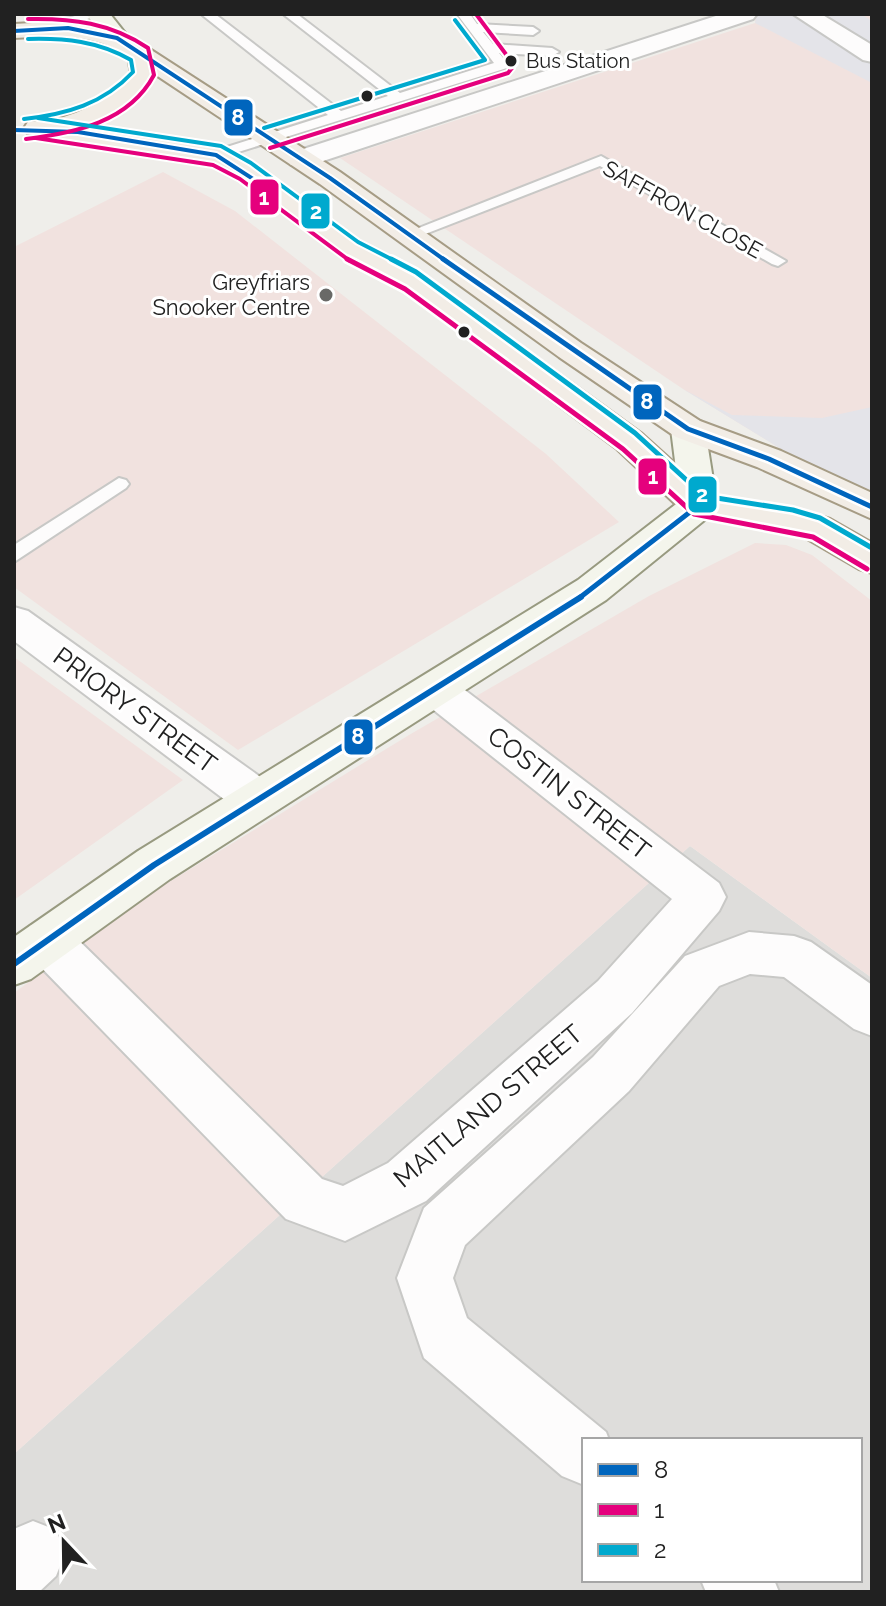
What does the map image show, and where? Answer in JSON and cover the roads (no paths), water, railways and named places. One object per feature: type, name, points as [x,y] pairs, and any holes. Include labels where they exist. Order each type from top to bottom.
[{"type":"main road","points":[[21,30],[68,28],[117,38],[301,159],[570,350],[688,429],[769,459],[872,507]]},
{"type":"main road","points":[[25,129],[68,123],[105,111],[130,95],[144,75],[140,54]]},
{"type":"main road","points":[[25,129],[78,132],[216,155],[268,187],[353,251],[410,280],[629,441],[699,505],[791,520],[817,528],[872,560]]},
{"type":"street","points":[[100,14],[117,38]]},
{"type":"street","points":[[301,159],[745,14]]},
{"type":"street","points":[[805,14],[872,55]]},
{"type":"street","points":[[30,952],[154,865],[592,590],[699,505],[688,429]]},
{"type":"street","name":"PRIORY STREET","points":[[14,621],[257,799]]},
{"type":"street","name":"COSTIN STREET","points":[[435,689],[703,897]]},
{"type":"street","name":"MAITLAND STREET","points":[[30,952],[305,1200],[345,1214],[407,1182],[615,997],[703,897]]},
{"type":"street","name":"MAITLAND STREET","points":[[582,1452],[445,1337],[425,1278],[443,1227],[611,1074],[702,971],[749,953],[794,957],[872,1013]]},
{"type":"lane","points":[[21,30],[100,14]]},
{"type":"lane","points":[[207,14],[337,115]]},
{"type":"lane","points":[[289,14],[397,97]]},
{"type":"lane","points":[[216,155],[502,65],[473,29]]},
{"type":"lane","points":[[473,29],[532,31],[473,29]]},
{"type":"lane","points":[[473,29],[552,52]]},
{"type":"lane","name":"SAFFRON CLOSE","points":[[409,235],[601,160],[778,261]]},
{"type":"lane","points":[[14,555],[119,484]]},
{"type":"place","name":"Bus Station","points":[[511,61]]},
{"type":"place","name":"Greyfriars Snooker Centre","points":[[326,295]]}]
